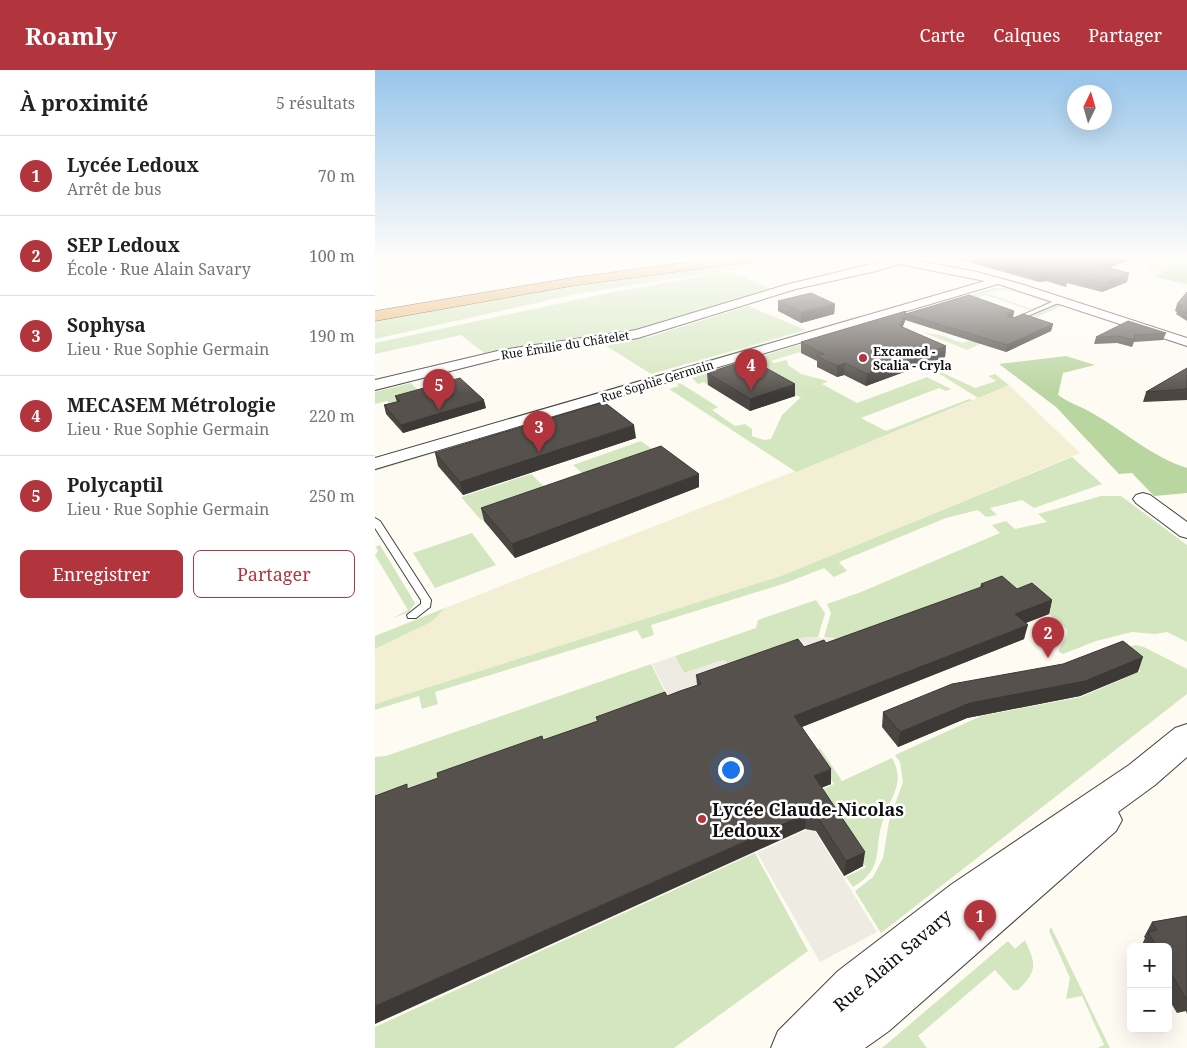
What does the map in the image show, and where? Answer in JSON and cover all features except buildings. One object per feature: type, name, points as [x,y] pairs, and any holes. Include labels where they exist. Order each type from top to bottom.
[{"type":"highway","points":[[375,317],[445,303]]},
{"type":"street","name":"Rue Émilie du Châtelet","points":[[375,385],[448,370],[503,356],[575,346],[655,331],[738,303]]},
{"type":"street","name":"Rue Sophie Germain","points":[[375,464],[920,303]]},
{"type":"street","points":[[1069,303],[1187,342]]},
{"type":"street","points":[[1143,498],[1187,532]]},
{"type":"street","name":"Rue Alain Savary","points":[[795,1048],[854,987],[966,898],[1142,775],[1187,737]]},
{"type":"street","name":"Rue Alain Savary","points":[[824,1048],[873,1016],[1009,901],[1128,798],[1142,775]]},
{"type":"lane","points":[[1010,322],[1055,303]]},
{"type":"lane","points":[[375,522],[426,600],[426,605],[412,615]]},
{"type":"shaded area","points":[[1009,385],[1080,453],[781,576],[375,704],[375,649],[431,622],[445,608],[885,436]]},
{"type":"shaded area","points":[[801,638],[847,640],[674,707],[652,664],[675,656],[684,673],[724,660],[728,665]]},
{"type":"shaded area","points":[[812,827],[877,932],[820,962],[757,853]]},
{"type":"green space","points":[[478,303],[537,303],[375,339],[375,322]]},
{"type":"green space","points":[[563,303],[725,303],[635,330],[484,353],[461,335],[375,354],[375,343]]},
{"type":"green space","points":[[943,303],[961,303],[912,318],[903,314]]},
{"type":"green space","points":[[1008,303],[1014,303],[1030,308],[1039,307],[1021,311],[1026,309]]},
{"type":"green space","points":[[1059,303],[1063,305],[967,350],[922,332],[941,335],[962,343],[1013,325]]},
{"type":"green space","points":[[748,306],[806,330],[651,374],[605,345],[649,337]]},
{"type":"green space","points":[[858,316],[860,317],[420,447],[412,447]]},
{"type":"green space","points":[[873,329],[771,361],[774,363],[787,360],[788,365],[801,374],[828,381],[822,384],[857,403],[927,377],[951,389],[946,391],[939,388],[861,418],[886,431],[969,399],[972,400],[796,472],[669,389],[679,386],[677,384],[680,383],[718,407],[712,410],[735,426],[745,424],[752,429],[752,436],[764,440],[771,439],[782,415],[801,397],[731,377],[708,385],[703,382],[698,384],[692,378],[805,343]]},
{"type":"green space","points":[[1066,356],[1095,365],[1063,373],[1058,395],[1104,420],[1162,457],[1187,468],[1187,493],[1154,496],[1132,473],[1119,474],[1056,407],[999,364]]},
{"type":"green space","points":[[941,372],[975,388],[996,381],[988,376],[995,374],[1009,385],[978,398],[938,373]]},
{"type":"green space","points":[[671,380],[673,381],[375,471],[375,468]]},
{"type":"green space","points":[[411,383],[423,395],[389,403],[387,401],[375,404],[375,392]]},
{"type":"green space","points":[[641,441],[659,454],[589,479],[573,465]]},
{"type":"green space","points":[[1072,457],[1102,484],[1034,508],[1022,500],[990,508],[997,515],[986,517],[978,510],[946,518],[839,562],[847,571],[834,577],[824,568],[786,583],[651,625],[654,635],[642,639],[637,630],[435,692],[438,704],[422,709],[419,696],[375,710],[375,704],[781,576]]},
{"type":"green space","points":[[531,474],[553,495],[481,520],[461,497]]},
{"type":"green space","points":[[1101,496],[1121,496],[1187,545],[1187,642],[1167,632],[1155,634],[1132,632],[1096,641],[1063,654],[1058,651],[1067,635],[1067,629],[1029,597],[854,641],[824,637],[831,613],[827,604],[861,592],[1000,533],[992,525],[1006,521],[1015,529],[1047,522],[1038,514]]},
{"type":"green space","points":[[472,533],[496,565],[435,588],[413,553]]},
{"type":"green space","points":[[380,545],[415,603],[409,612],[393,618],[408,610],[375,555],[378,551],[376,547]]},
{"type":"green space","points":[[816,600],[825,613],[818,637],[801,638],[728,664],[724,660],[684,673],[675,656],[756,628],[758,620]]},
{"type":"green space","points":[[445,608],[431,622],[375,649],[375,636]]},
{"type":"green space","points":[[1135,645],[1144,647],[1187,669],[1187,694],[881,933],[855,891],[873,877],[883,858],[889,821],[903,782],[900,762],[895,755],[981,716],[1081,697],[1141,671],[1117,651]]},
{"type":"green space","points":[[651,664],[671,704],[375,812],[375,757],[386,756]]},
{"type":"green space","points":[[820,748],[842,781],[892,758],[898,775],[896,789],[880,830],[877,857],[874,865],[863,880],[853,887],[846,877],[866,867],[817,792],[834,784],[812,751]]},
{"type":"green space","points":[[755,853],[808,951],[674,1048],[375,1048],[375,1027]]},
{"type":"green space","points":[[1051,927],[1110,1048],[1097,1048],[1104,1045],[1082,996],[1066,999],[1070,978],[1049,931]]},
{"type":"green space","points":[[1025,940],[1033,961],[1033,967],[1029,978],[1018,990],[1013,990],[995,970],[918,1036],[927,1048],[882,1048],[1008,941],[1015,949]]},
{"type":"place","name":"Excamed - Scalia - Cryla","points":[[863,358]]},
{"type":"place","name":"MECASEM Métrologie","points":[[751,390]]},
{"type":"place","name":"Polycaptil","points":[[439,410]]},
{"type":"place","name":"Sophysa","points":[[539,452]]},
{"type":"place","name":"SEP Ledoux","points":[[1048,658]]},
{"type":"place","name":"Lycée Claude-Nicolas Ledoux","points":[[702,819]]},
{"type":"place","name":"Lycée Ledoux","points":[[980,941]]}]
